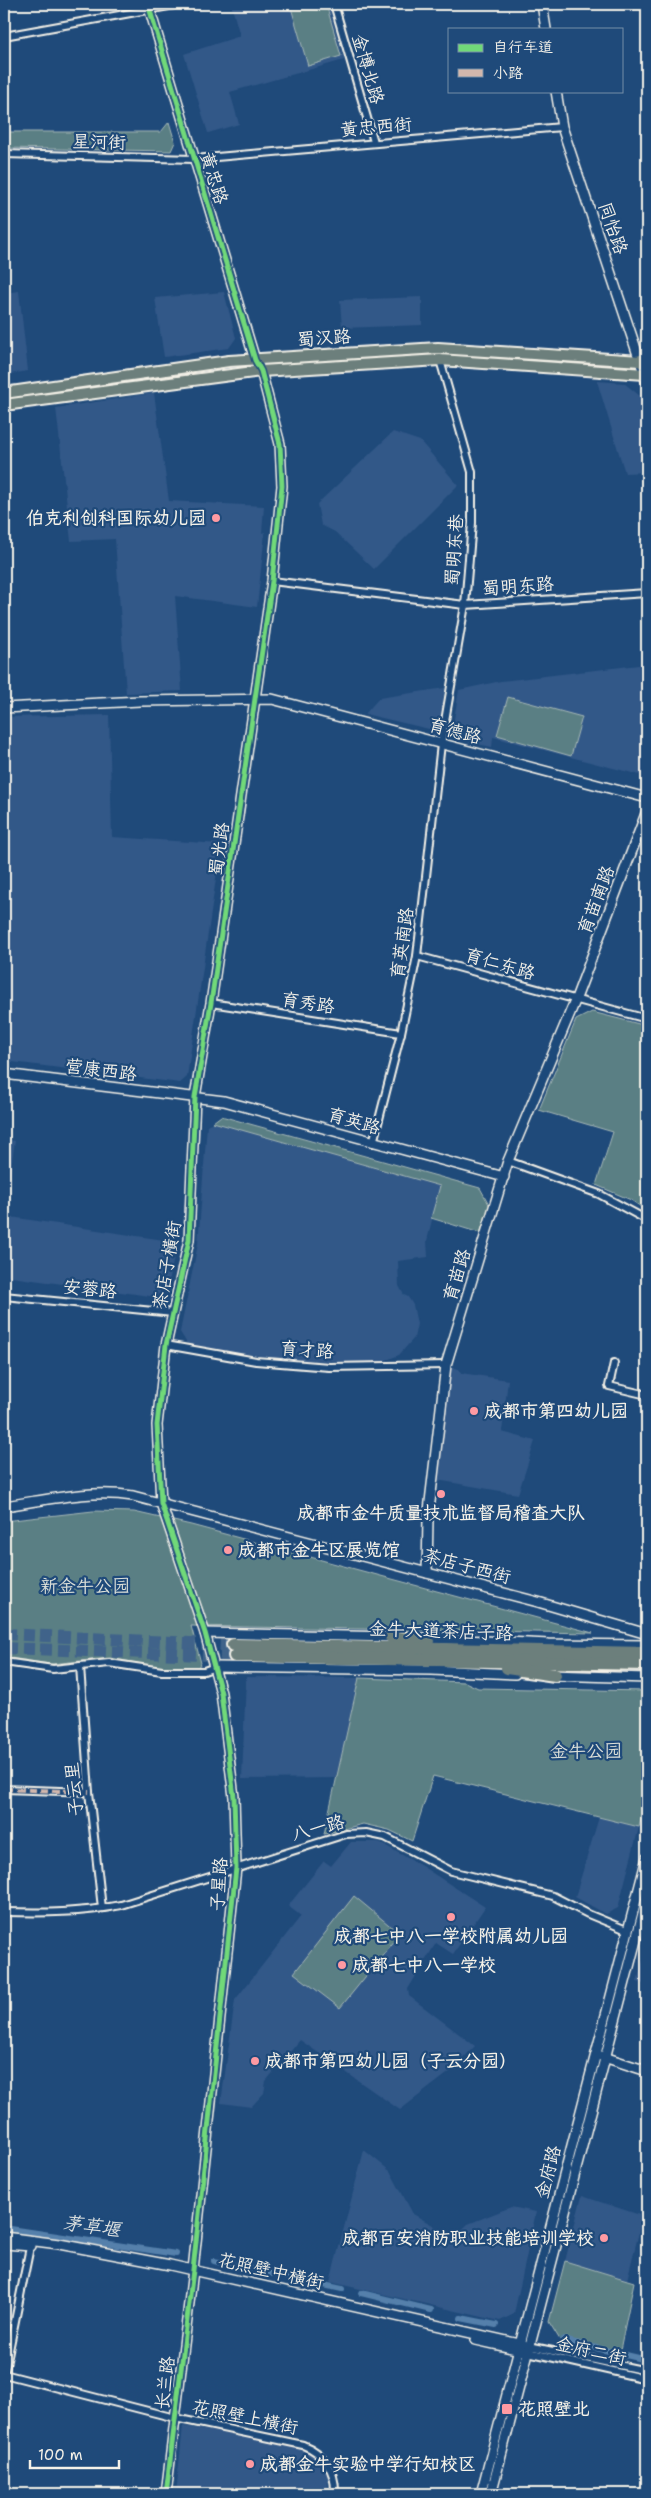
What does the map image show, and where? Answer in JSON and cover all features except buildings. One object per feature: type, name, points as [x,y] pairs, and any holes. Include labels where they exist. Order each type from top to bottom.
[{"type":"highway","points":[[391,1637],[511,1651]]},
{"type":"highway","name":"金牛大道茶店子路","points":[[647,1653],[612,1657],[466,1661],[234,1650],[511,1651],[612,1657],[647,1664]]},
{"type":"highway","points":[[466,1661],[555,1675]]},
{"type":"main road","name":"蜀汉路","points":[[4,393],[230,361],[438,348],[646,371]]},
{"type":"main road","name":"蜀汉路","points":[[4,405],[262,371],[440,360],[646,371]]},
{"type":"street","points":[[4,36],[149,7],[180,4]]},
{"type":"street","name":"金博北路","points":[[334,4],[374,142]]},
{"type":"street","points":[[542,4],[546,28]]},
{"type":"street","name":"黄忠路","points":[[149,7],[255,360],[262,371],[280,444],[282,486],[272,581]]},
{"type":"street","name":"同怡路","points":[[556,92],[562,127],[646,371]]},
{"type":"street","name":"黄忠西街","points":[[194,159],[562,127]]},
{"type":"street","name":"星河街","points":[[4,154],[194,159]]},
{"type":"street","name":"蜀明东巷","points":[[440,360],[472,472],[472,523],[465,605],[441,744]]},
{"type":"street","name":"蜀明东路","points":[[272,581],[465,605],[647,593]]},
{"type":"street","name":"蜀光路","points":[[211,1003],[272,581]]},
{"type":"street","name":"育德路","points":[[4,708],[140,701],[272,699],[647,798]]},
{"type":"street","name":"育英南路","points":[[373,1143],[401,1033],[417,956],[441,744]]},
{"type":"street","name":"育苗南路","points":[[575,1001],[647,810]]},
{"type":"street","name":"育仁东路","points":[[417,956],[575,1001],[647,1019]]},
{"type":"street","name":"育苗路","points":[[427,1572],[428,1519],[446,1366],[508,1162],[575,1001]]},
{"type":"street","name":"育秀路","points":[[211,1003],[401,1033]]},
{"type":"street","name":"茶店子横街","points":[[162,1503],[156,1425],[166,1345],[189,1240],[194,1097],[211,1003]]},
{"type":"street","name":"营康西路","points":[[4,1074],[194,1097]]},
{"type":"street","name":"育英路","points":[[194,1097],[224,1101],[373,1143],[504,1177]]},
{"type":"street","points":[[508,1162],[598,1194],[647,1220]]},
{"type":"street","name":"安蓉路","points":[[4,1296],[172,1313]]},
{"type":"street","name":"育才路","points":[[166,1345],[256,1361],[329,1367],[446,1366]]},
{"type":"street","points":[[614,1363],[609,1386],[647,1395]]},
{"type":"street","name":"茶店子西街","points":[[4,1506],[61,1496],[114,1493],[162,1503],[314,1545],[427,1572],[647,1634]]},
{"type":"street","name":"子星路","points":[[162,1503],[206,1632],[215,1667],[221,1693],[233,1790],[236,1868],[193,2272]]},
{"type":"street","points":[[206,1632],[549,1644],[647,1645]]},
{"type":"street","points":[[4,1662],[39,1668],[109,1663],[162,1671],[187,1672],[204,1671],[215,1667],[432,1670],[647,1678]]},
{"type":"street","name":"子云里","points":[[80,1666],[89,1792],[102,1908]]},
{"type":"street","points":[[4,1789],[89,1792]]},
{"type":"street","name":"八一路","points":[[4,1912],[55,1914],[121,1905],[346,1834],[366,1833],[385,1837],[452,1871],[553,1896],[588,1914],[629,1931]]},
{"type":"street","name":"金府路","points":[[481,2494],[524,2348],[600,2056],[647,1858]]},
{"type":"street","name":"金府路","points":[[600,2056],[647,1898]]},
{"type":"street","points":[[600,2056],[647,2071]]},
{"type":"street","name":"花照壁中横街","points":[[4,2237],[193,2272],[524,2348]]},
{"type":"street","points":[[4,2374],[31,2243]]},
{"type":"street","name":"花照壁中横街","points":[[4,2244],[31,2243]]},
{"type":"street","name":"长兰路","points":[[166,2494],[193,2272]]},
{"type":"street","name":"金府路","points":[[491,2494],[524,2348]]},
{"type":"street","name":"金府二街","points":[[524,2348],[647,2370]]},
{"type":"street","name":"金府二街","points":[[524,2348],[647,2379]]},
{"type":"street","name":"花照壁上横街","points":[[4,2374],[175,2418],[312,2448],[326,2461],[332,2470],[335,2494]]},
{"type":"shaded area","points":[[231,4],[328,4],[344,60],[230,92],[239,124],[208,133],[184,54],[240,36]]},
{"type":"shaded area","points":[[19,291],[28,371],[4,375],[4,293]]},
{"type":"shaded area","points":[[224,292],[236,338],[229,348],[164,357],[155,298]]},
{"type":"shaded area","points":[[422,297],[422,325],[342,328],[340,300]]},
{"type":"shaded area","points":[[597,381],[624,383],[645,400],[647,409],[647,472],[625,473]]},
{"type":"shaded area","points":[[154,393],[169,501],[264,506],[262,533],[265,532],[257,607],[175,596],[182,691],[126,693],[115,539],[71,541],[56,408]]},
{"type":"shaded area","points":[[393,432],[420,441],[458,485],[374,569],[335,532],[321,525],[317,504]]},
{"type":"shaded area","points":[[647,664],[647,761],[644,776],[493,737],[492,747],[458,740],[452,731],[459,690],[501,681]]},
{"type":"shaded area","points":[[445,688],[440,725],[429,729],[365,714],[379,698]]},
{"type":"shaded area","points":[[109,715],[112,837],[221,844],[187,1077],[180,1083],[4,1061],[4,717]]},
{"type":"shaded area","points":[[213,1122],[440,1186],[427,1241],[428,1257],[398,1261],[399,1286],[413,1305],[417,1324],[414,1338],[399,1355],[379,1363],[280,1359],[188,1345],[180,1332],[198,1244],[207,1125]]},
{"type":"shaded area","points":[[4,1139],[15,1141],[4,1213]]},
{"type":"shaded area","points":[[4,1216],[177,1242],[168,1287],[157,1297],[4,1276]]},
{"type":"shaded area","name":"成都市第四幼儿园","points":[[449,1367],[459,1369],[461,1373],[508,1380],[502,1432],[535,1441],[518,1494],[437,1480]]},
{"type":"shaded area","points":[[246,1677],[359,1678],[337,1778],[242,1779]]},
{"type":"shaded area","points":[[599,1817],[639,1827],[618,1908],[606,1914],[575,1897]]},
{"type":"shaded area","name":"成都七中八一学校","points":[[351,1842],[379,1842],[420,1865],[485,1907],[453,1954],[436,1943],[408,1989],[409,1996],[475,2046],[451,2071],[400,2110],[300,2040],[266,2081],[264,2093],[251,2107],[221,2103],[235,2000],[301,1916],[288,1906],[324,1861],[331,1866]]},
{"type":"shaded area","points":[[647,1946],[647,1985],[637,1982]]},
{"type":"shaded area","points":[[364,2150],[390,2171],[413,2214],[454,2237],[468,2224],[511,2207],[536,2212],[514,2314],[500,2321],[330,2282]]},
{"type":"shaded area","name":"成都百安消防职业技能培训学校","points":[[582,2196],[643,2216],[627,2280],[565,2261]]},
{"type":"shaded area","name":"成都金牛实验中学行知校区","points":[[183,2426],[283,2444],[312,2453],[328,2476],[328,2494],[176,2494]]},
{"type":"green space","points":[[290,4],[326,4],[341,56],[308,66]]},
{"type":"green space","points":[[169,122],[175,142],[171,151],[4,148],[4,132],[161,132]]},
{"type":"green space","points":[[508,697],[582,717],[571,756],[497,735]]},
{"type":"green space","points":[[592,1012],[647,1026],[647,1211],[631,1200],[596,1185],[613,1132],[539,1110],[576,1020]]},
{"type":"green space","points":[[221,1116],[480,1188],[490,1206],[480,1233],[431,1218],[440,1186],[213,1122]]},
{"type":"green space","name":"新金牛公园","points":[[93,1511],[134,1512],[191,1525],[593,1633],[191,1626],[201,1663],[197,1668],[153,1666],[110,1658],[50,1664],[4,1657],[4,1521]]},
{"type":"green space","name":"金牛公园","points":[[359,1678],[465,1682],[478,1688],[647,1691],[647,1799],[639,1827],[433,1776],[412,1841],[389,1830],[363,1824],[324,1834]]},
{"type":"green space","points":[[354,1896],[400,1934],[340,2008],[294,1973]]},
{"type":"green space","points":[[565,2261],[634,2282],[620,2350],[562,2343],[549,2322]]},
{"type":"waterway","name":"茅草堰","points":[[4,2228],[176,2254]]},
{"type":"waterway","name":"茅草堰","points":[[214,2261],[342,2289]]},
{"type":"waterway","name":"茅草堰","points":[[361,2293],[431,2310]]},
{"type":"waterway","name":"茅草堰","points":[[461,2318],[496,2325]]},
{"type":"waterway","name":"茅草堰","points":[[563,2340],[647,2360]]},
{"type":"tunnel","points":[[4,1634],[233,1645]]},
{"type":"tunnel","points":[[4,1648],[235,1656]]},
{"type":"marked path","points":[[4,1789],[89,1792]]},
{"type":"cycle path","points":[[148,4],[255,360],[261,371],[280,444],[282,486],[272,581],[211,1003],[195,1097],[189,1240],[166,1345],[157,1425],[161,1503],[205,1633],[221,1693],[234,1797],[236,1868],[193,2270],[166,2494]]},
{"type":"place","name":"伯克利创科国际幼儿园","points":[[216,518]]},
{"type":"place","name":"成都市第四幼儿园","points":[[474,1411]]},
{"type":"place","name":"成都市金牛质量技术监督局稽查大队","points":[[441,1494]]},
{"type":"place","name":"成都市金牛区展览馆","points":[[228,1550]]},
{"type":"place","name":"成都七中八一学校附属幼儿园","points":[[451,1917]]},
{"type":"place","name":"成都七中八一学校","points":[[342,1965]]},
{"type":"place","name":"成都市第四幼儿园（子云分园）","points":[[255,2061]]},
{"type":"place","name":"成都百安消防职业技能培训学校","points":[[604,2238]]},
{"type":"place","name":"花照壁北","points":[[507,2409]]},
{"type":"place","name":"成都金牛实验中学行知校区","points":[[250,2464]]}]
